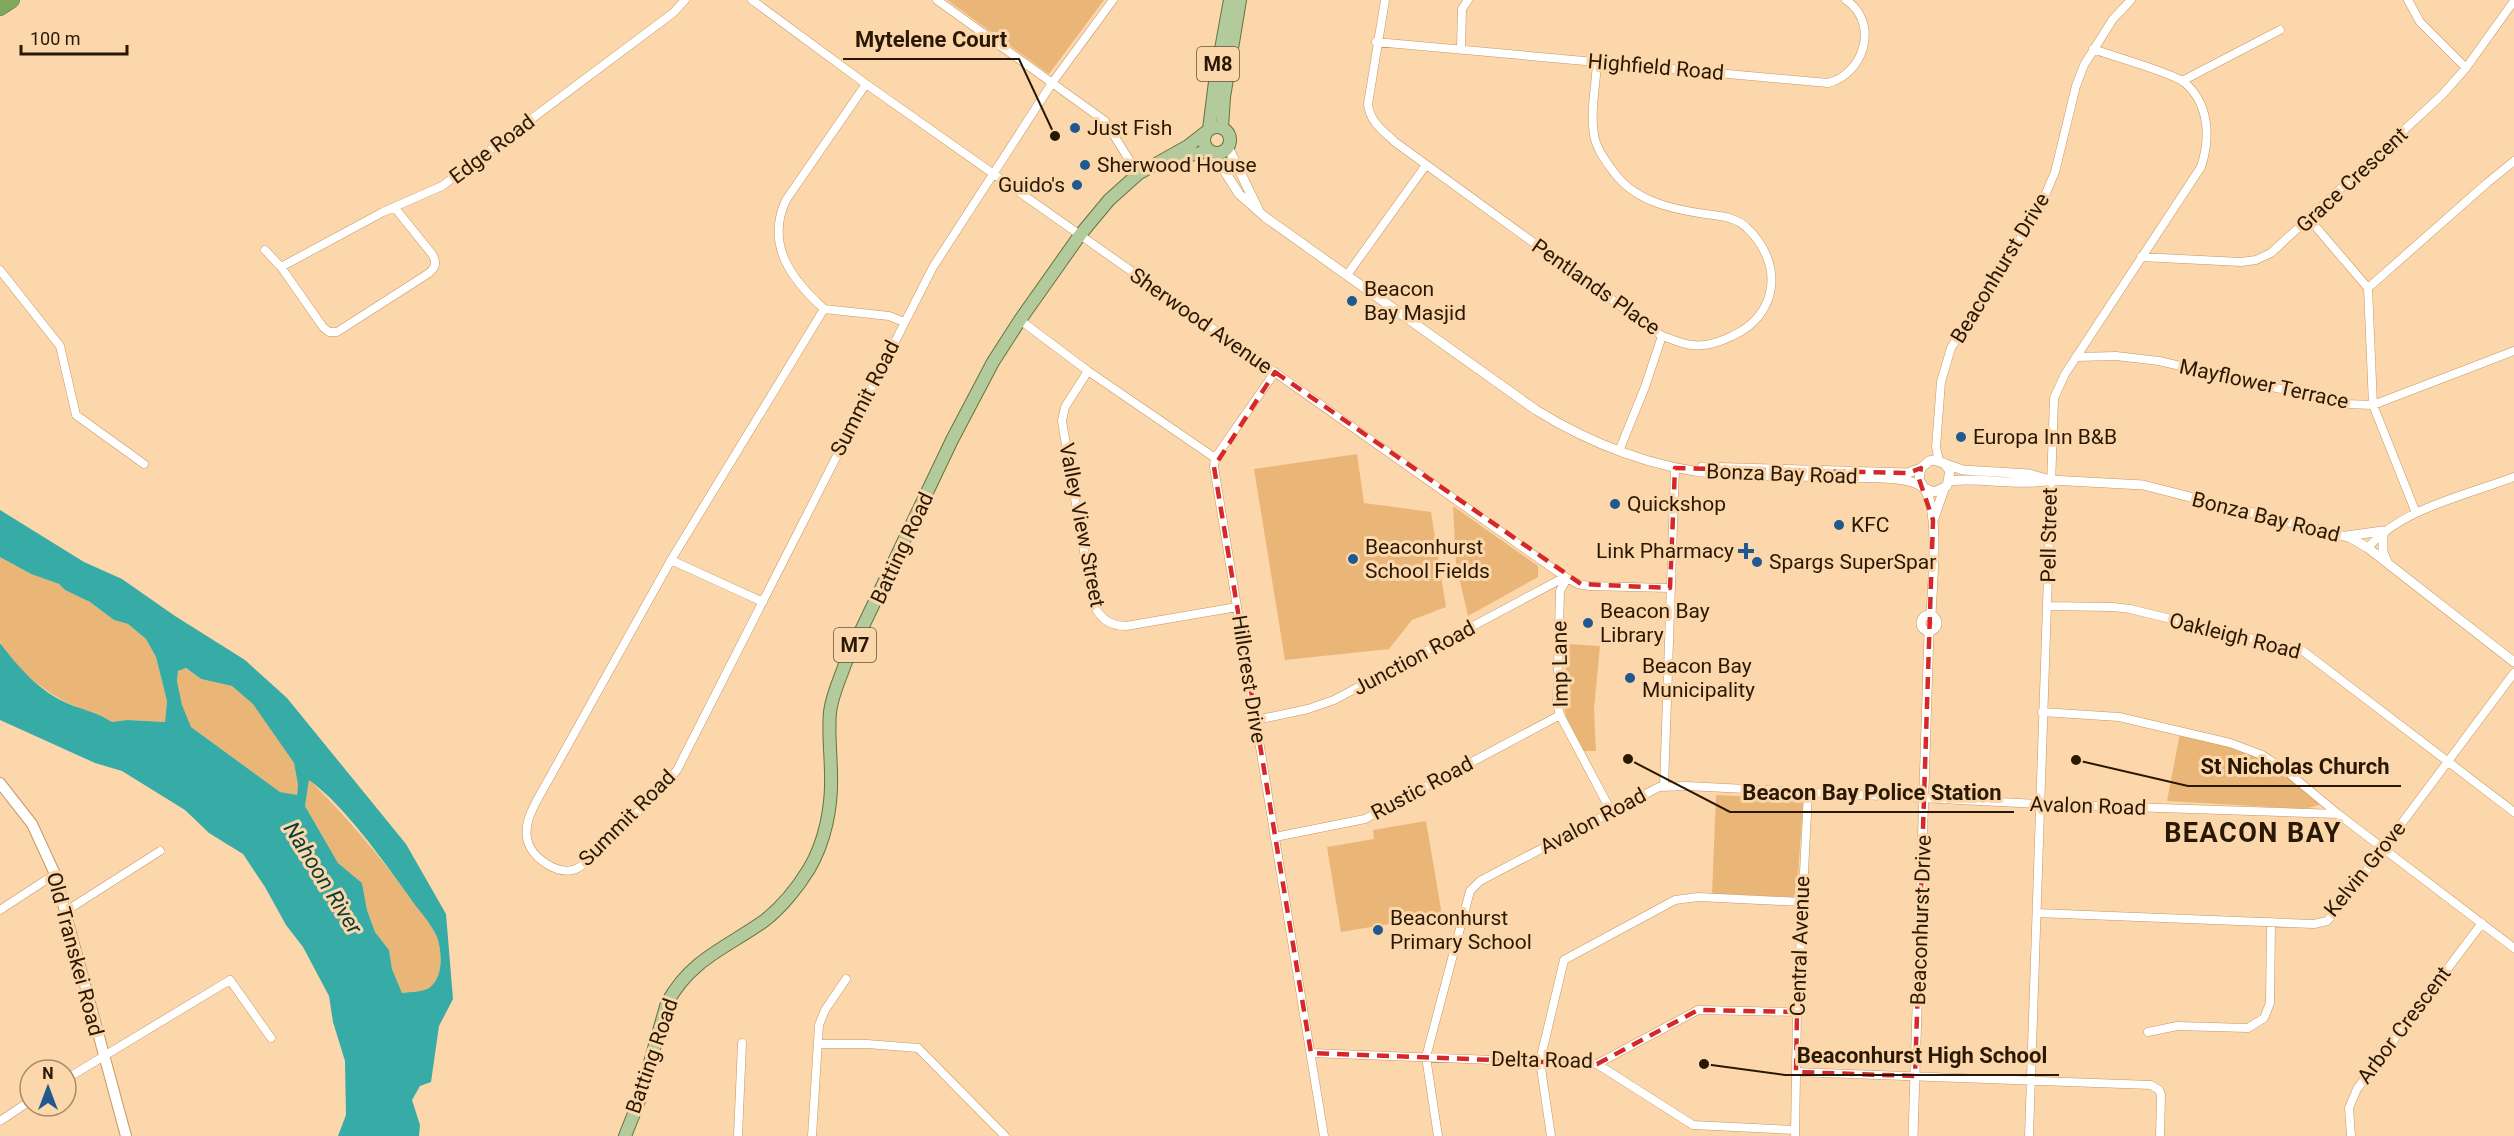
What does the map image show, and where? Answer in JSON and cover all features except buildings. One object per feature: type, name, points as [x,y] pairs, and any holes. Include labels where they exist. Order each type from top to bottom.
[{"type":"highway","points":[[0,8],[12,0]]},
{"type":"main road","name":"M8","points":[[1212,129],[1215,82],[1230,0]]},
{"type":"main road","name":"M8","points":[[1212,129],[1224,98],[1240,0]]},
{"type":"main road","points":[[1212,129],[1229,134],[1228,147],[1222,152],[1211,152],[1204,144],[1212,129]]},
{"type":"main road","name":"Batting Road","points":[[625,1136],[639,1101],[667,1003],[673,993],[687,974],[704,958],[770,916],[798,884],[818,851],[828,820],[829,726],[837,686],[845,664],[952,440],[993,362],[1080,235],[1109,200],[1138,174],[1188,146],[1212,129]]},
{"type":"main road","name":"Batting Road","points":[[1153,166],[1183,156],[1211,152]]},
{"type":"main road","name":"Old Transkei Road","points":[[0,783],[28,818],[55,874],[126,1136]]},
{"type":"street","name":"Edge Road","points":[[281,267],[352,227],[442,186],[673,13],[685,0]]},
{"type":"street","name":"Sherwood Avenue","points":[[752,0],[866,84],[1566,578],[1589,586],[1670,588]]},
{"type":"street","points":[[937,0],[1105,121],[1138,174]]},
{"type":"street","name":"Summit Road","points":[[824,309],[671,560],[616,656],[528,820],[527,833],[530,847],[539,858],[553,867],[570,870],[582,865],[672,776],[933,267],[1052,83],[1113,0]]},
{"type":"street","points":[[1376,42],[1385,0]]},
{"type":"street","points":[[1461,48],[1461,9],[1468,0]]},
{"type":"street","name":"Highfield Road","points":[[1376,42],[1828,83],[1841,78],[1854,68],[1863,51],[1863,20],[1855,7],[1846,0]]},
{"type":"street","name":"Beaconhurst Drive","points":[[1942,462],[1936,447],[1941,382],[1946,359],[1959,333],[2047,193],[2055,172],[2076,86],[2093,49],[2113,19],[2131,0]]},
{"type":"street","points":[[2408,0],[2420,22],[2466,68]]},
{"type":"street","name":"Grace Crescent","points":[[2141,257],[2217,262],[2256,260],[2271,253],[2310,220],[2434,104],[2466,68],[2514,1]]},
{"type":"street","points":[[2093,49],[2182,81],[2280,30]]},
{"type":"street","name":"Pentlands Place","points":[[1376,42],[1368,101],[1370,115],[1395,142],[1662,336],[1689,345],[1700,345],[1722,341],[1743,331],[1756,321],[1764,310],[1771,290],[1771,273],[1754,234],[1737,221],[1649,201],[1633,191],[1617,176],[1599,148],[1593,133],[1597,62]]},
{"type":"street","name":"Pell Street","points":[[2029,1136],[2054,398],[2061,381],[2076,357],[2201,167],[2207,136],[2205,112],[2194,93],[2182,81]]},
{"type":"street","points":[[866,84],[786,200],[779,222],[778,244],[780,252],[800,285],[824,309],[889,316],[904,322]]},
{"type":"street","name":"Bonza Bay Road","points":[[1228,147],[1258,209]]},
{"type":"street","name":"Bonza Bay Road","points":[[1211,152],[1239,194],[1271,221],[1536,411],[1581,435],[1619,451],[1675,468],[1718,474],[1909,481],[1924,488]]},
{"type":"street","points":[[2368,288],[2514,161]]},
{"type":"street","points":[[1347,275],[1426,165]]},
{"type":"street","points":[[265,250],[281,267],[323,327],[329,332],[340,331],[434,268],[436,262],[432,254],[395,208]]},
{"type":"street","points":[[2310,220],[2368,288],[2373,405],[2416,513]]},
{"type":"street","points":[[0,270],[60,346],[76,415],[144,464]]},
{"type":"street","points":[[1020,320],[1088,371],[1215,458],[1275,372]]},
{"type":"street","points":[[1619,451],[1645,387],[1662,336]]},
{"type":"street","name":"Mayflower Terrace","points":[[2076,357],[2149,360],[2346,404],[2373,405],[2514,351]]},
{"type":"street","name":"Valley View Street","points":[[1088,371],[1065,407],[1062,421],[1092,599],[1097,614],[1108,622],[1121,626],[1238,607]]},
{"type":"street","points":[[1933,520],[1930,501],[1918,479],[1922,466],[1936,447]]},
{"type":"street","name":"Hillcrest Drive","points":[[1215,458],[1214,467],[1324,1136]]},
{"type":"street","points":[[1922,466],[1934,460],[1942,462],[1950,471],[1933,520]]},
{"type":"street","name":"Bonza Bay Road","points":[[1942,462],[1963,470],[2029,474],[2050,480]]},
{"type":"street","name":"Bonza Bay Road","points":[[1675,468],[1908,472],[1922,466]]},
{"type":"street","points":[[1664,786],[1675,468]]},
{"type":"street","points":[[2367,548],[2383,531],[2416,513],[2514,477]]},
{"type":"street","name":"Bonza Bay Road","points":[[1947,485],[1966,480],[2028,483],[2050,480],[2143,485],[2344,536],[2367,548],[2514,662]]},
{"type":"street","points":[[1924,488],[1934,492],[1947,485]]},
{"type":"street","name":"Beaconhurst Drive","points":[[1913,1136],[1929,631],[1936,626],[1936,621],[1930,615],[1933,520]]},
{"type":"street","points":[[2344,536],[2383,531]]},
{"type":"street","points":[[2383,531],[2383,552],[2388,564]]},
{"type":"street","points":[[671,560],[763,602]]},
{"type":"street","name":"Imp Lane","points":[[1566,578],[1560,591],[1557,704],[1560,716],[1611,811]]},
{"type":"street","name":"Junction Road","points":[[1256,720],[1308,709],[1334,700],[1566,578]]},
{"type":"street","name":"Oakleigh Road","points":[[2047,606],[2130,609],[2296,648],[2318,660],[2514,812]]},
{"type":"street","name":"Kelvin Grove","points":[[2037,914],[2313,924],[2327,921],[2514,674]]},
{"type":"street","points":[[2042,712],[2119,717],[2230,743],[2272,761],[2514,948]]},
{"type":"street","name":"Rustic Road","points":[[1275,837],[1365,819],[1560,716]]},
{"type":"street","name":"Avalon Road","points":[[1438,1136],[1426,1058],[1472,888],[1480,881],[1611,811],[1664,786],[2040,804],[2338,814]]},
{"type":"street","name":"Central Avenue","points":[[1795,1133],[1797,1012],[1808,793]]},
{"type":"street","points":[[66,911],[160,851]]},
{"type":"street","points":[[0,910],[55,874]]},
{"type":"street","points":[[1551,1136],[1540,1061],[1563,964],[1570,956],[1675,900],[1698,897],[1802,902]]},
{"type":"street","points":[[2148,1032],[2176,1026],[2248,1028],[2259,1022],[2268,1013],[2270,1003],[2271,922]]},
{"type":"street","name":"Arbor Crescent","points":[[2351,1136],[2349,1108],[2356,1089],[2481,923]]},
{"type":"street","points":[[812,1136],[820,1020],[846,979]]},
{"type":"street","points":[[78,1072],[230,980],[271,1038]]},
{"type":"street","name":"Delta Road","points":[[1311,1053],[1597,1064],[1698,1010],[1797,1012]]},
{"type":"street","points":[[738,1136],[742,1042]]},
{"type":"street","points":[[818,1044],[867,1044],[918,1048],[1005,1136]]},
{"type":"street","points":[[1597,1064],[1693,1125],[1795,1133]]},
{"type":"street","points":[[1796,1072],[2144,1084],[2155,1087],[2161,1095],[2160,1136]]},
{"type":"street","points":[[0,1121],[18,1109]]},
{"type":"highlighted area","points":[[1275,372],[1581,584],[1670,588],[1675,468],[1908,473],[1921,468],[1919,479],[1933,520],[1915,1076],[1796,1072],[1797,1012],[1698,1010],[1597,1064],[1311,1053],[1214,467]]},
{"type":"shaded area","points":[[947,0],[1104,0],[1049,74]]},
{"type":"shaded area","name":"Beaconhurst School Fields","points":[[1357,454],[1364,503],[1431,512],[1446,607],[1412,620],[1389,649],[1285,660],[1254,469]]},
{"type":"shaded area","points":[[1453,506],[1538,566],[1538,577],[1468,616],[1456,564]]},
{"type":"shaded area","points":[[0,557],[31,574],[59,584],[65,590],[90,602],[114,620],[128,624],[146,639],[156,657],[167,701],[165,722],[127,720],[112,722],[58,698],[17,666],[3,648],[0,640]]},
{"type":"shaded area","points":[[1568,644],[1600,646],[1594,709],[1596,751],[1583,751],[1566,717],[1563,700]]},
{"type":"shaded area","points":[[185,668],[201,679],[232,686],[253,703],[294,763],[298,785],[297,796],[280,792],[191,727],[182,706],[177,681],[178,671]]},
{"type":"shaded area","points":[[2180,733],[2236,746],[2270,763],[2320,802],[2319,805],[2304,809],[2167,801]]},
{"type":"shaded area","points":[[309,779],[373,849],[434,931],[441,957],[437,978],[429,988],[402,993],[392,969],[389,950],[375,932],[367,910],[362,883],[338,863],[305,806]]},
{"type":"shaded area","points":[[1716,795],[1799,799],[1803,803],[1797,889],[1794,897],[1712,894]]},
{"type":"shaded area","points":[[1426,821],[1442,915],[1341,932],[1327,847],[1374,839],[1373,830]]},
{"type":"water","name":"Nahoon River","points":[[0,510],[84,562],[122,579],[245,660],[287,698],[406,844],[446,914],[453,999],[439,1026],[431,1082],[420,1086],[412,1100],[420,1125],[419,1136],[338,1136],[346,1115],[345,1061],[333,1022],[329,996],[303,947],[286,925],[243,854],[209,833],[185,810],[122,771],[95,763],[0,720],[0,643],[39,686],[58,699],[112,722],[127,720],[165,722],[167,701],[156,657],[146,639],[128,624],[114,620],[90,602],[65,590],[59,584],[31,574],[0,557]],"holes":[[[186,668],[201,679],[232,686],[253,704],[294,763],[298,785],[297,795],[280,792],[191,727],[182,705],[177,681],[178,671]],[[309,780],[336,803],[362,833],[434,931],[441,957],[437,978],[429,988],[402,993],[392,969],[389,950],[375,932],[367,910],[362,883],[338,863],[305,806]]]},
{"type":"place","name":"Just Fish","points":[[1075,128]]},
{"type":"place","name":"Mytelene Court","points":[[1055,136]]},
{"type":"place","name":"Sherwood House","points":[[1085,165]]},
{"type":"place","name":"Guido's","points":[[1077,185]]},
{"type":"place","name":"Beacon Bay Masjid","points":[[1352,301]]},
{"type":"place","name":"Europa Inn B&B","points":[[1961,437]]},
{"type":"place","name":"Quickshop","points":[[1615,504]]},
{"type":"place","name":"KFC","points":[[1839,525]]},
{"type":"place","name":"Link Pharmacy","points":[[1746,551]]},
{"type":"place","name":"Beaconhurst School Fields","points":[[1353,559]]},
{"type":"place","name":"Spargs SuperSpar","points":[[1757,562]]},
{"type":"place","name":"Beacon Bay Library","points":[[1588,623]]},
{"type":"place","name":"Beacon Bay Municipality","points":[[1630,678]]},
{"type":"place","name":"Beacon Bay Police Station","points":[[1628,759]]},
{"type":"place","name":"St Nicholas Church","points":[[2076,760]]},
{"type":"place","name":"Beaconhurst Primary School","points":[[1378,930]]},
{"type":"place","name":"Beaconhurst High School","points":[[1704,1064]]},
{"type":"district","name":"BEACON BAY","points":[[2253,833]]}]
